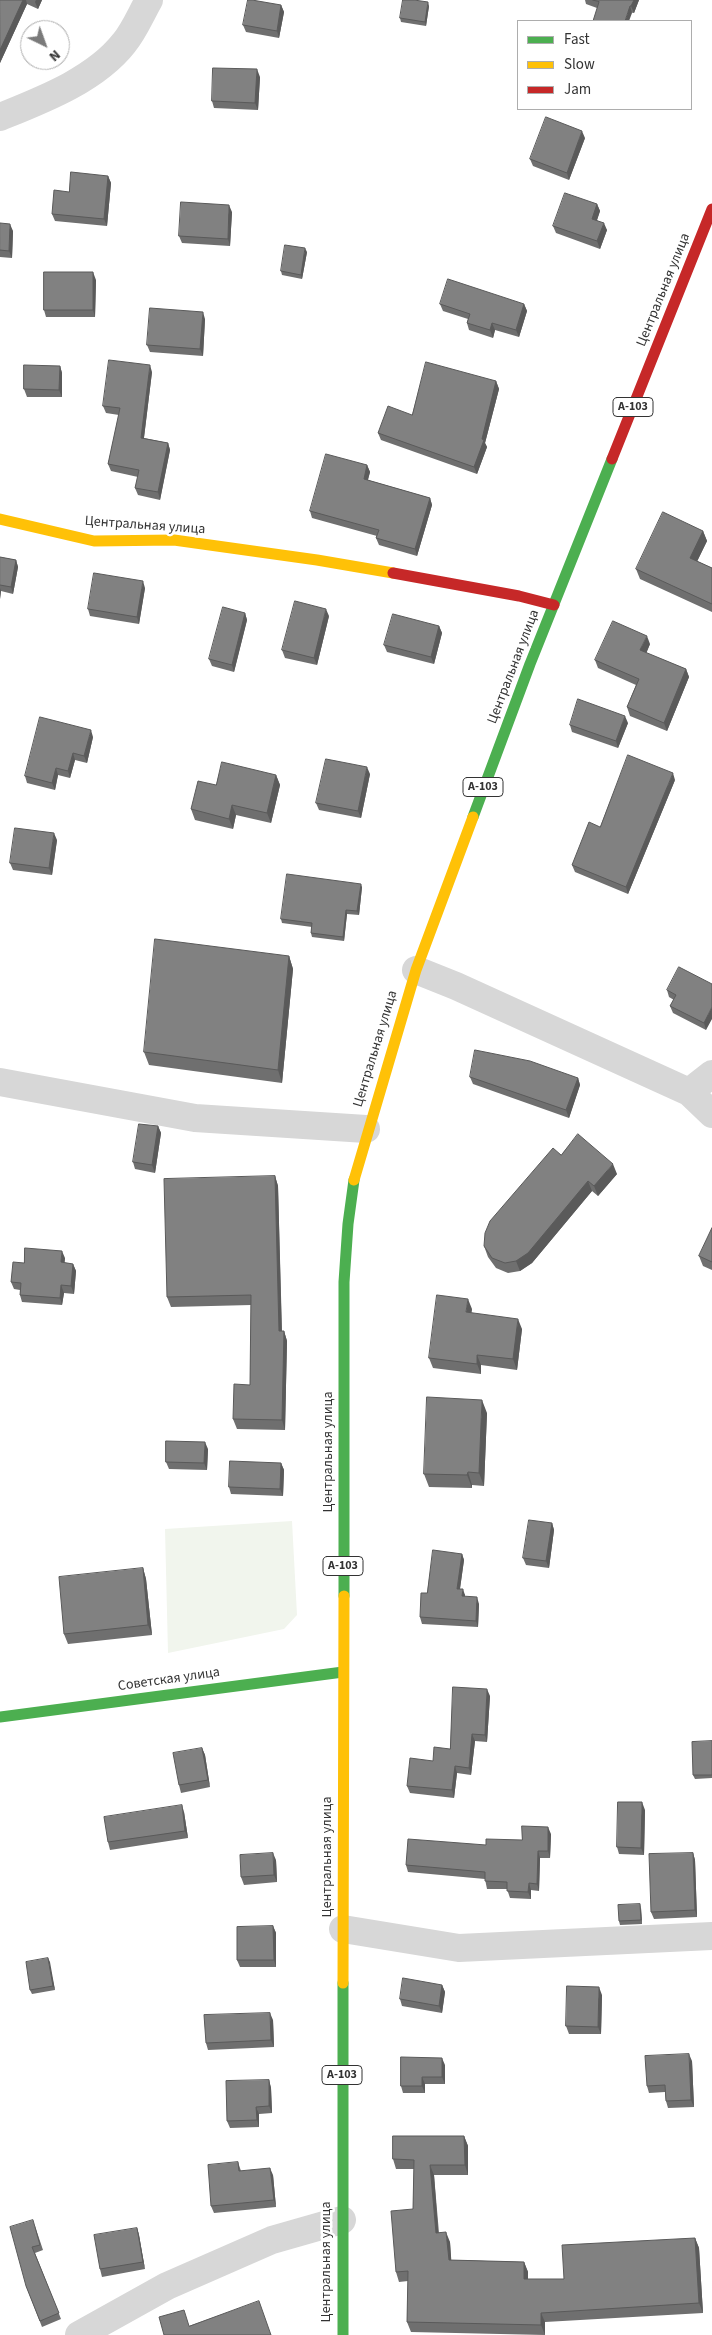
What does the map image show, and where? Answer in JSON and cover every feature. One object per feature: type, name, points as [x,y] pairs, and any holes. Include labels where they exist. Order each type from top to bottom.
[{"type":"main road","name":"Центральная улица","points":[[343,2335],[344,1282],[348,1224],[356,1168],[366,1129],[416,970],[489,772],[712,209]]},
{"type":"main road","name":"Центральная улица","points":[[0,519],[94,540],[174,540],[317,560],[518,596],[554,605]]},
{"type":"main road","name":"Советская улица","points":[[0,1717],[343,1672]]},
{"type":"street","points":[[0,117],[44,100],[90,74],[124,43],[149,0]]},
{"type":"street","points":[[416,970],[456,986],[689,1092],[712,1114]]},
{"type":"street","points":[[689,1092],[712,1074]]},
{"type":"street","points":[[0,1082],[195,1118],[366,1129]]},
{"type":"street","points":[[343,1929],[459,1948],[712,1936]]},
{"type":"street","points":[[79,2335],[167,2286],[272,2240],[342,2220]]},
{"type":"shaded area","points":[[292,1521],[297,1615],[284,1629],[168,1653],[165,1529]]},
{"type":"building","points":[[0,0],[23,0],[0,50]]},
{"type":"building","points":[[248,0],[281,5],[277,31],[243,25]]},
{"type":"building","points":[[403,0],[428,2],[425,22],[400,18]]},
{"type":"building","points":[[593,0],[634,0],[625,20],[593,20],[599,2]]},
{"type":"building","points":[[213,68],[257,69],[255,103],[212,101]]},
{"type":"building","points":[[546,117],[582,131],[567,173],[530,159]]},
{"type":"building","points":[[71,172],[108,176],[104,219],[52,214],[54,190],[69,192]]},
{"type":"building","points":[[565,193],[597,204],[592,219],[604,223],[597,241],[553,226]]},
{"type":"building","points":[[181,202],[229,205],[228,239],[179,236]]},
{"type":"building","points":[[0,223],[10,224],[9,251],[0,250]]},
{"type":"building","points":[[285,245],[305,248],[301,275],[281,271]]},
{"type":"building","points":[[44,272],[93,272],[93,310],[44,310]]},
{"type":"building","points":[[448,279],[524,304],[516,330],[492,323],[490,330],[467,323],[470,314],[440,304]]},
{"type":"building","points":[[150,308],[203,312],[200,349],[147,345]]},
{"type":"building","points":[[109,360],[150,365],[141,438],[168,443],[158,492],[135,488],[139,470],[108,464],[120,408],[103,406]]},
{"type":"building","points":[[426,362],[496,381],[482,439],[484,440],[474,467],[378,433],[388,406],[412,415]]},
{"type":"building","points":[[24,365],[60,366],[59,390],[24,389]]},
{"type":"building","points":[[326,454],[367,465],[364,479],[430,498],[415,549],[376,538],[379,530],[310,511]]},
{"type":"building","points":[[663,512],[703,531],[690,558],[712,568],[712,604],[636,569]]},
{"type":"building","points":[[0,557],[16,560],[11,587],[0,585]]},
{"type":"building","points":[[94,573],[143,581],[137,617],[88,609]]},
{"type":"building","points":[[295,601],[326,609],[314,658],[282,650]]},
{"type":"building","points":[[223,607],[245,613],[232,665],[209,659]]},
{"type":"building","points":[[393,614],[439,626],[431,657],[384,645]]},
{"type":"building","points":[[613,621],[647,636],[640,650],[686,669],[664,723],[627,707],[639,679],[595,660]]},
{"type":"building","points":[[578,699],[625,716],[616,741],[570,725]]},
{"type":"building","points":[[40,717],[91,730],[84,756],[73,753],[68,771],[56,768],[52,783],[25,776]]},
{"type":"building","points":[[628,755],[673,773],[626,887],[572,865],[589,822],[600,827]]},
{"type":"building","points":[[326,759],[367,767],[358,811],[316,803]]},
{"type":"building","points":[[222,762],[276,775],[267,813],[232,805],[229,819],[191,809],[198,781],[216,785]]},
{"type":"building","points":[[15,828],[54,833],[49,868],[10,863]]},
{"type":"building","points":[[287,874],[361,884],[357,911],[346,910],[343,937],[311,933],[312,923],[281,919]]},
{"type":"building","points":[[155,939],[289,956],[278,1070],[144,1052]]},
{"type":"building","points":[[679,967],[712,984],[712,1007],[704,1023],[670,1006],[676,995],[667,990]]},
{"type":"building","points":[[475,1050],[530,1061],[578,1078],[566,1110],[470,1077]]},
{"type":"building","points":[[139,1124],[158,1126],[152,1165],[133,1162]]},
{"type":"building","points":[[578,1134],[613,1164],[594,1186],[588,1181],[528,1253],[516,1261],[505,1263],[492,1258],[484,1246],[485,1233],[490,1221],[553,1148],[561,1155]]},
{"type":"building","points":[[275,1176],[279,1331],[284,1331],[282,1420],[233,1419],[234,1384],[250,1385],[251,1295],[167,1297],[164,1179]]},
{"type":"building","points":[[712,1228],[712,1262],[699,1256]]},
{"type":"building","points":[[25,1248],[62,1251],[61,1262],[73,1264],[71,1286],[61,1285],[60,1298],[20,1295],[21,1283],[11,1282],[13,1262],[24,1263]]},
{"type":"building","points":[[437,1295],[468,1299],[466,1312],[518,1319],[513,1359],[477,1355],[477,1364],[429,1358]]},
{"type":"building","points":[[427,1397],[482,1400],[479,1473],[468,1472],[467,1475],[424,1474]]},
{"type":"building","points":[[166,1441],[205,1442],[204,1463],[166,1462]]},
{"type":"building","points":[[230,1461],[281,1463],[280,1489],[229,1487]]},
{"type":"building","points":[[529,1520],[552,1523],[546,1561],[523,1558]]},
{"type":"building","points":[[433,1550],[462,1554],[457,1589],[463,1589],[462,1596],[477,1597],[476,1621],[420,1617],[421,1593],[427,1593]]},
{"type":"building","points":[[143,1568],[148,1625],[64,1634],[59,1577]]},
{"type":"building","points":[[453,1687],[487,1689],[485,1735],[472,1734],[469,1768],[455,1766],[452,1790],[407,1786],[410,1758],[433,1761],[434,1747],[450,1749]]},
{"type":"building","points":[[712,1741],[712,1775],[693,1775],[692,1742]]},
{"type":"building","points":[[202,1748],[208,1780],[179,1785],[173,1753]]},
{"type":"building","points":[[618,1802],[642,1802],[641,1848],[617,1847]]},
{"type":"building","points":[[182,1805],[185,1831],[108,1842],[104,1817]]},
{"type":"building","points":[[522,1826],[548,1827],[548,1851],[538,1851],[537,1884],[529,1883],[528,1892],[507,1891],[507,1882],[485,1881],[485,1872],[406,1865],[408,1839],[486,1845],[486,1839],[522,1840]]},
{"type":"building","points":[[273,1853],[274,1875],[241,1877],[240,1855]]},
{"type":"building","points":[[693,1853],[695,1910],[651,1912],[649,1854]]},
{"type":"building","points":[[640,1904],[641,1920],[619,1921],[618,1905]]},
{"type":"building","points":[[273,1926],[274,1960],[237,1960],[237,1927]]},
{"type":"building","points":[[48,1958],[53,1986],[30,1990],[26,1962]]},
{"type":"building","points":[[403,1978],[442,1985],[439,2006],[400,1999]]},
{"type":"building","points":[[567,1986],[599,1987],[598,2027],[566,2026]]},
{"type":"building","points":[[270,2013],[271,2040],[206,2043],[204,2015]]},
{"type":"building","points":[[689,2054],[691,2100],[666,2101],[665,2085],[647,2086],[645,2056]]},
{"type":"building","points":[[401,2057],[442,2058],[442,2077],[422,2077],[422,2086],[401,2086]]},
{"type":"building","points":[[269,2080],[269,2106],[256,2107],[257,2120],[227,2121],[226,2081]]},
{"type":"building","points":[[393,2136],[464,2136],[465,2165],[430,2165],[436,2233],[446,2232],[449,2260],[524,2262],[524,2279],[564,2279],[562,2245],[695,2238],[699,2303],[541,2313],[541,2325],[407,2322],[408,2271],[396,2272],[391,2211],[413,2209],[414,2160],[393,2159]]},
{"type":"building","points":[[238,2162],[239,2171],[270,2168],[274,2200],[211,2206],[208,2165]]},
{"type":"building","points":[[33,2220],[40,2245],[32,2247],[59,2313],[40,2321],[26,2286],[10,2227]]},
{"type":"building","points":[[137,2228],[143,2262],[100,2269],[94,2235]]},
{"type":"building","points":[[259,2301],[271,2335],[164,2335],[159,2317],[184,2310],[189,2326]]},
{"type":"traffic: fast","points":[[473,817],[530,664],[612,459]]},
{"type":"traffic: fast","points":[[344,1596],[344,1282],[348,1224],[354,1180]]},
{"type":"traffic: fast","points":[[0,1717],[343,1672]]},
{"type":"traffic: fast","points":[[343,1983],[343,2335]]},
{"type":"traffic: slow","points":[[0,519],[94,541],[174,540],[317,560],[393,573]]},
{"type":"traffic: slow","points":[[354,1180],[416,970],[473,817]]},
{"type":"traffic: slow","points":[[343,1983],[344,1596]]},
{"type":"traffic: jam","points":[[612,459],[712,209]]},
{"type":"traffic: jam","points":[[393,573],[519,596],[554,605]]}]
